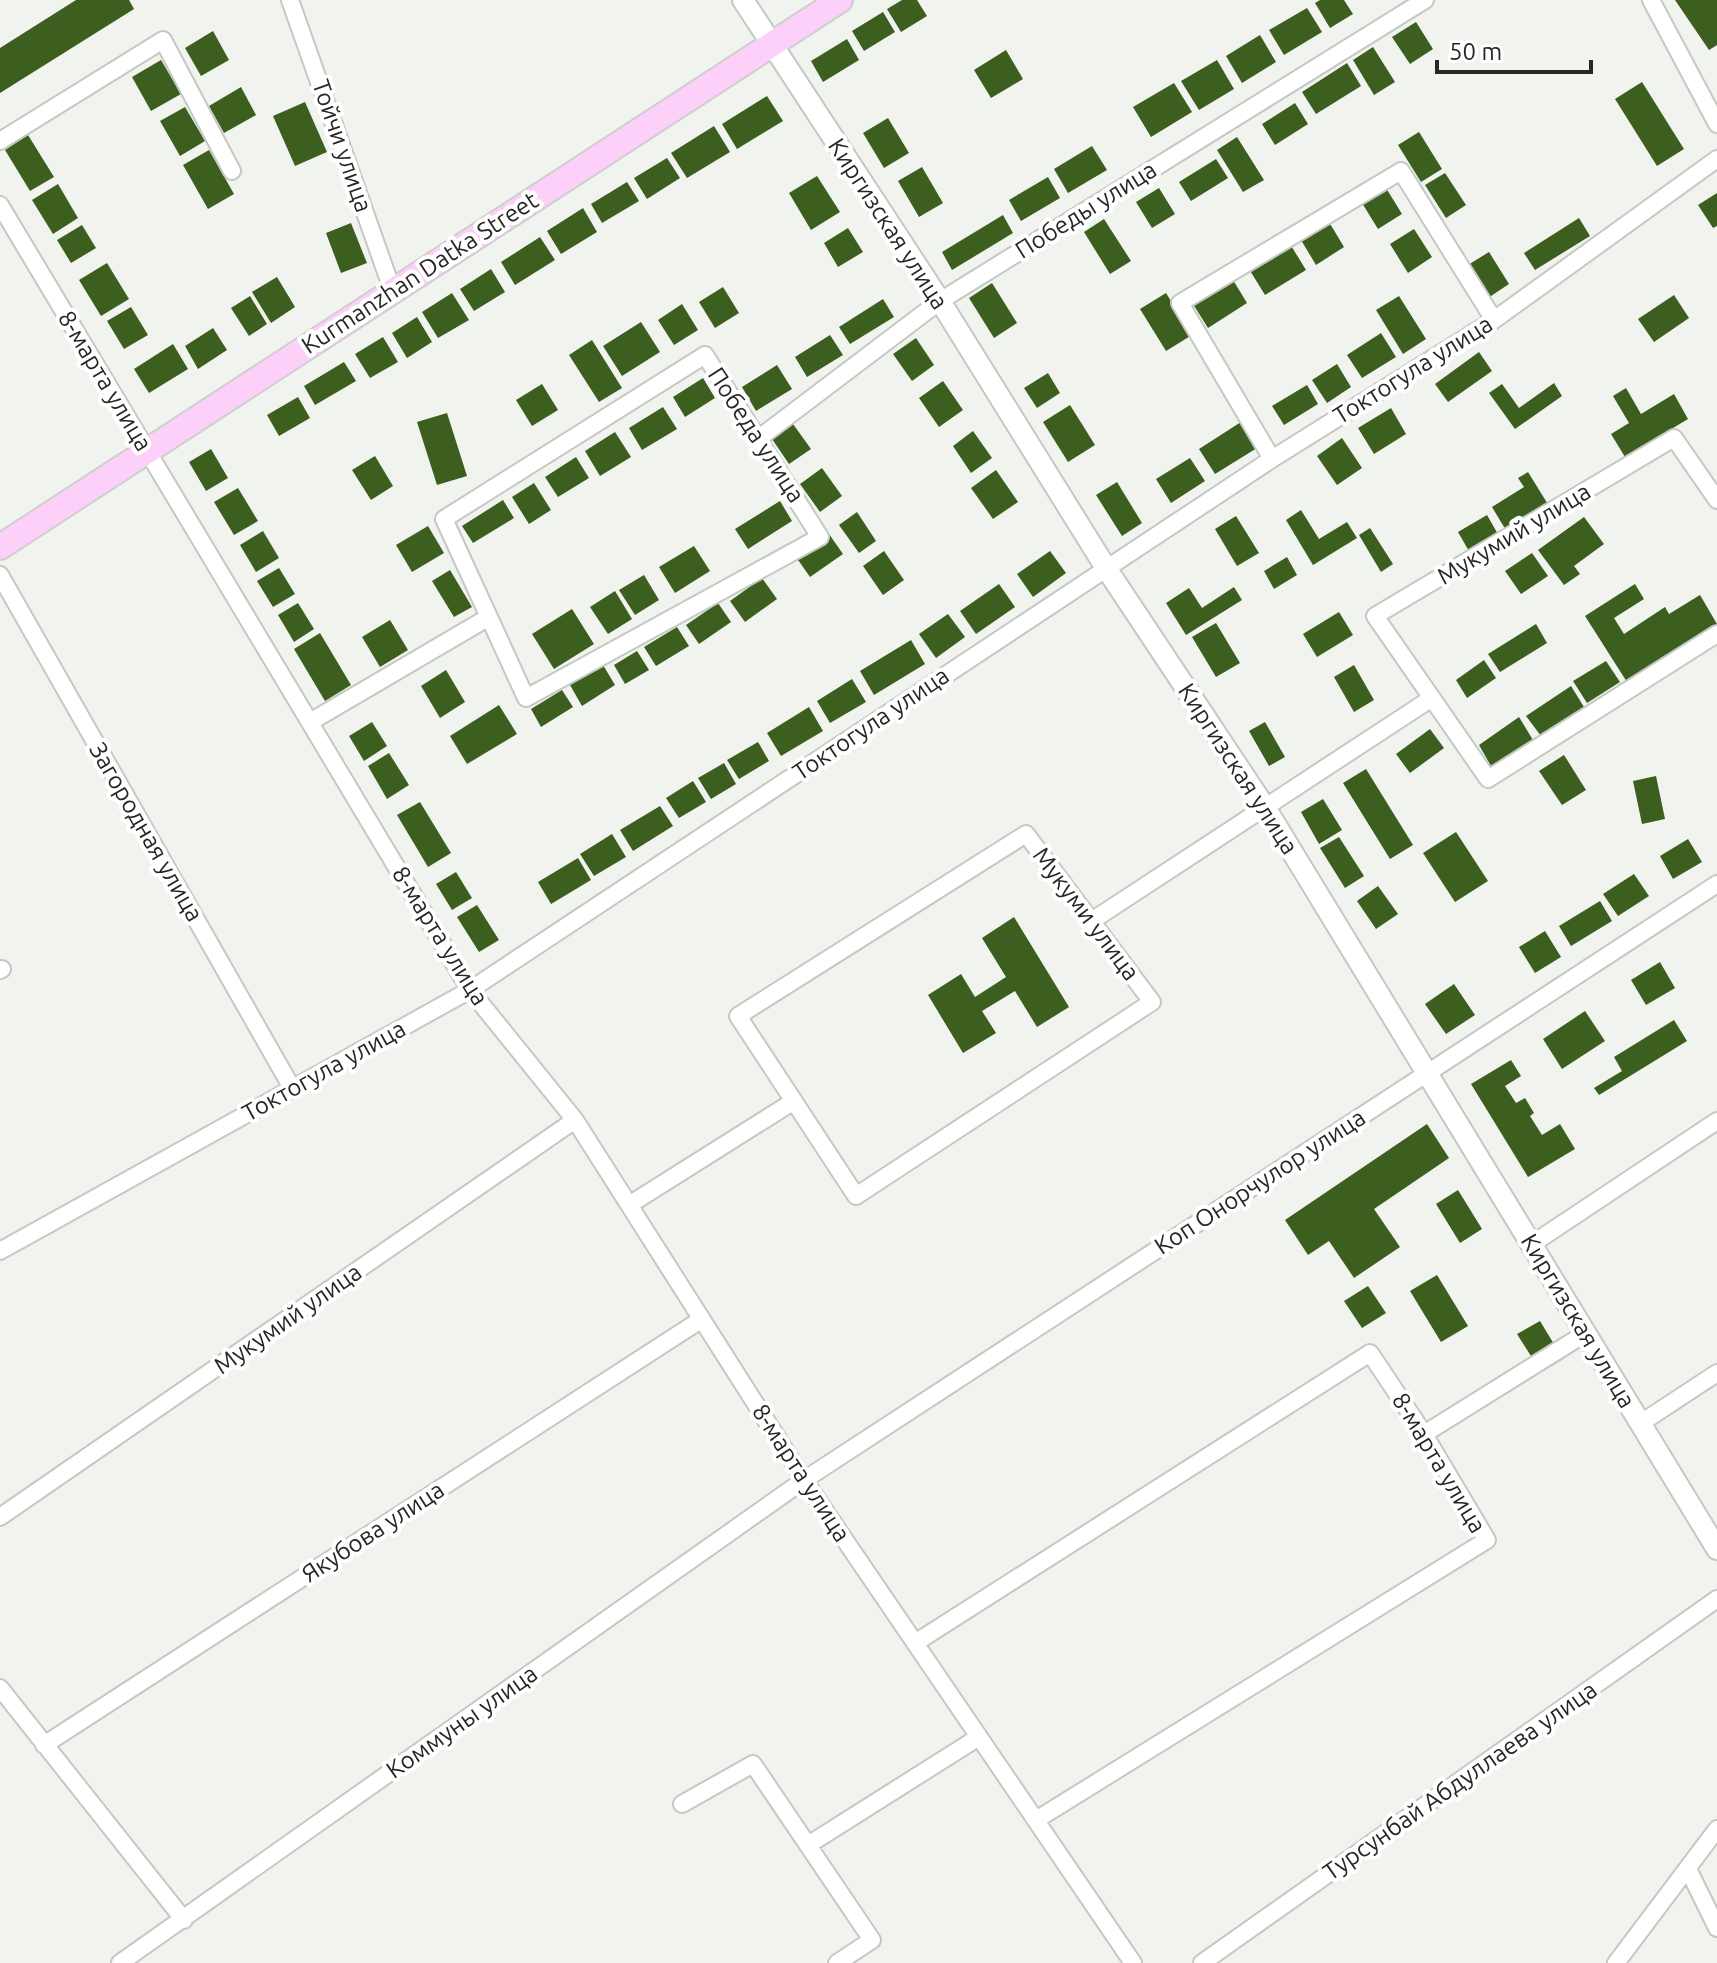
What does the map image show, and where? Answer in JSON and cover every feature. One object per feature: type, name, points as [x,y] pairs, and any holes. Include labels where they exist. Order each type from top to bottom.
[{"type":"main road","name":"Kurmanzhan Datka Street","points":[[0,547],[145,449],[393,292],[840,0]]},
{"type":"street","name":"Тойчи улица","points":[[290,0],[393,292]]},
{"type":"street","name":"Киргизская улица","points":[[743,0],[940,301],[1106,568],[1266,809],[1717,1549]]},
{"type":"street","name":"Победы улица","points":[[759,438],[940,301],[1425,0]]},
{"type":"street","points":[[1651,0],[1717,124]]},
{"type":"street","points":[[0,141],[163,40],[232,171]]},
{"type":"street","name":"Токтогула улица","points":[[0,1251],[470,990],[1272,459],[1494,320],[1717,159]]},
{"type":"street","points":[[1272,459],[1180,303],[1401,171],[1494,320]]},
{"type":"street","name":"8-марта улица","points":[[0,205],[470,990],[575,1120],[804,1480],[1133,1963]]},
{"type":"street","name":"Победа улица","points":[[705,355],[759,438],[820,537],[526,698],[444,519],[705,355]]},
{"type":"street","name":"Мукумий улица","points":[[1717,500],[1674,438],[1375,616],[1488,779],[1717,634]]},
{"type":"street","name":"Загородная улица","points":[[0,575],[292,1088]]},
{"type":"street","points":[[310,722],[489,617]]},
{"type":"street","points":[[1093,920],[1432,698]]},
{"type":"street","name":"Мукуми улица","points":[[1026,834],[1152,1002],[856,1196],[794,1101],[738,1016],[1026,834]]},
{"type":"street","name":"Коп Онорчулор улица","points":[[804,1480],[1717,884]]},
{"type":"street","points":[[629,1205],[794,1101]]},
{"type":"street","name":"Мукумий улица","points":[[0,1517],[575,1120]]},
{"type":"street","points":[[1532,1244],[1717,1121]]},
{"type":"street","name":"Якубова улица","points":[[44,1745],[702,1319]]},
{"type":"street","points":[[1424,1434],[1586,1333]]},
{"type":"street","name":"8-марта улица","points":[[915,1643],[1370,1353],[1424,1434],[1487,1540],[1036,1820]]},
{"type":"street","points":[[1641,1423],[1717,1373]]},
{"type":"street","name":"Коммуны улица","points":[[120,1963],[804,1480]]},
{"type":"street","name":"Турсунбай Абдуллаева улица","points":[[1202,1963],[1717,1599]]},
{"type":"street","points":[[0,1688],[184,1920]]},
{"type":"street","points":[[808,1845],[979,1737]]},
{"type":"street","points":[[682,1804],[753,1764],[872,1940],[837,1963]]},
{"type":"street","points":[[1616,1963],[1717,1829]]},
{"type":"street","points":[[1688,1869],[1717,1928]]},
{"type":"building","points":[[76,0],[129,0],[134,9],[0,93],[0,48]]},
{"type":"building","points":[[902,0],[917,0],[927,16],[901,32],[887,9]]},
{"type":"building","points":[[1320,0],[1344,0],[1353,14],[1330,28],[1315,3]]},
{"type":"building","points":[[1675,0],[1717,0],[1717,45],[1709,50]]},
{"type":"building","points":[[1307,8],[1322,32],[1284,55],[1269,30]]},
{"type":"building","points":[[883,12],[895,32],[864,51],[852,31]]},
{"type":"building","points":[[1416,22],[1433,49],[1410,64],[1392,37]]},
{"type":"building","points":[[213,31],[229,60],[201,76],[185,48]]},
{"type":"building","points":[[1260,35],[1276,62],[1242,83],[1226,56]]},
{"type":"building","points":[[847,39],[859,60],[823,82],[811,61]]},
{"type":"building","points":[[1373,47],[1395,82],[1374,95],[1353,60]]},
{"type":"building","points":[[1006,50],[1023,79],[991,98],[974,70]]},
{"type":"building","points":[[161,60],[181,94],[151,111],[132,77]]},
{"type":"building","points":[[1217,60],[1234,89],[1199,110],[1181,81]]},
{"type":"building","points":[[1347,63],[1361,86],[1316,114],[1302,92]]},
{"type":"building","points":[[1642,82],[1684,149],[1657,166],[1615,99]]},
{"type":"building","points":[[1174,83],[1192,112],[1151,137],[1133,107]]},
{"type":"building","points":[[241,87],[256,115],[224,133],[209,106]]},
{"type":"building","points":[[767,96],[783,121],[737,149],[722,124]]},
{"type":"building","points":[[305,102],[327,152],[295,166],[273,116]]},
{"type":"building","points":[[1295,103],[1308,124],[1275,145],[1262,124]]},
{"type":"building","points":[[185,107],[205,141],[180,156],[160,121]]},
{"type":"building","points":[[888,118],[909,153],[884,168],[863,133]]},
{"type":"building","points":[[714,126],[730,152],[687,178],[671,153]]},
{"type":"building","points":[[1419,132],[1442,169],[1421,182],[1398,145]]},
{"type":"building","points":[[28,135],[54,177],[30,191],[5,150]]},
{"type":"building","points":[[1237,137],[1264,180],[1243,192],[1217,150]]},
{"type":"building","points":[[1092,146],[1107,170],[1068,193],[1054,169]]},
{"type":"building","points":[[209,150],[234,194],[208,209],[183,165]]},
{"type":"building","points":[[667,158],[680,178],[647,199],[634,178]]},
{"type":"building","points":[[1216,159],[1228,178],[1191,201],[1179,182]]},
{"type":"building","points":[[922,167],[943,203],[919,217],[898,181]]},
{"type":"building","points":[[1445,173],[1466,205],[1446,218],[1425,185]]},
{"type":"building","points":[[817,176],[840,212],[811,230],[789,193]]},
{"type":"building","points":[[1048,177],[1060,198],[1021,221],[1009,200]]},
{"type":"building","points":[[627,182],[639,201],[602,223],[591,204]]},
{"type":"building","points":[[58,184],[78,218],[53,234],[32,200]]},
{"type":"building","points":[[1159,188],[1175,214],[1152,228],[1136,202]]},
{"type":"building","points":[[1386,188],[1402,214],[1378,229],[1362,203]]},
{"type":"building","points":[[1717,193],[1717,226],[1713,228],[1698,205]]},
{"type":"building","points":[[583,208],[597,232],[561,254],[547,231]]},
{"type":"building","points":[[1003,215],[1013,233],[952,270],[942,252]]},
{"type":"building","points":[[1579,218],[1590,236],[1535,270],[1524,253]]},
{"type":"building","points":[[1104,219],[1131,261],[1110,274],[1084,232]]},
{"type":"building","points":[[1329,222],[1344,247],[1316,265],[1301,240]]},
{"type":"building","points":[[351,223],[367,263],[341,273],[326,233]]},
{"type":"building","points":[[82,225],[96,248],[71,263],[57,240]]},
{"type":"building","points":[[848,228],[863,252],[838,267],[824,243]]},
{"type":"building","points":[[1414,229],[1432,257],[1408,273],[1390,244]]},
{"type":"building","points":[[540,237],[555,260],[515,285],[501,262]]},
{"type":"building","points":[[1290,244],[1306,270],[1265,295],[1249,269]]},
{"type":"building","points":[[1489,252],[1509,284],[1488,298],[1468,265]]},
{"type":"building","points":[[107,263],[129,299],[101,316],[79,280]]},
{"type":"building","points":[[491,269],[505,292],[474,311],[460,289]]},
{"type":"building","points":[[277,277],[295,307],[271,323],[252,292]]},
{"type":"building","points":[[1233,280],[1247,303],[1208,328],[1193,304]]},
{"type":"building","points":[[992,283],[1017,323],[994,338],[969,298]]},
{"type":"building","points":[[723,287],[739,313],[715,328],[699,302]]},
{"type":"building","points":[[452,293],[469,320],[438,338],[422,312]]},
{"type":"building","points":[[1166,293],[1192,335],[1166,351],[1140,309]]},
{"type":"building","points":[[1674,295],[1689,318],[1654,342],[1638,319]]},
{"type":"building","points":[[250,296],[267,324],[249,336],[231,308]]},
{"type":"building","points":[[1399,296],[1426,339],[1403,354],[1376,310]]},
{"type":"building","points":[[883,299],[894,317],[850,344],[839,327]]},
{"type":"building","points":[[682,304],[698,330],[674,345],[658,320]]},
{"type":"building","points":[[131,307],[148,335],[124,349],[107,321]]},
{"type":"building","points":[[417,317],[432,342],[407,358],[392,333]]},
{"type":"building","points":[[641,322],[660,352],[622,376],[603,346]]},
{"type":"building","points":[[213,328],[227,350],[198,369],[185,346]]},
{"type":"building","points":[[1381,333],[1396,357],[1362,378],[1347,355]]},
{"type":"building","points":[[830,335],[843,355],[807,377],[795,357]]},
{"type":"building","points":[[383,337],[398,362],[370,378],[355,354]]},
{"type":"building","points":[[916,338],[934,365],[912,381],[893,354]]},
{"type":"building","points":[[592,340],[622,388],[599,402],[569,355]]},
{"type":"building","points":[[173,344],[188,369],[149,393],[134,369]]},
{"type":"building","points":[[1479,352],[1492,371],[1448,402],[1435,384]]},
{"type":"building","points":[[344,362],[356,381],[315,405],[304,386]]},
{"type":"building","points":[[1337,364],[1351,387],[1327,403],[1312,380]]},
{"type":"building","points":[[777,365],[792,389],[756,411],[742,387]]},
{"type":"building","points":[[1048,373],[1060,393],[1037,408],[1024,388]]},
{"type":"building","points":[[703,378],[715,398],[685,417],[673,397]]},
{"type":"building","points":[[943,381],[963,410],[939,427],[919,398]]},
{"type":"building","points":[[1554,383],[1562,396],[1515,429],[1489,393],[1502,384],[1519,408]]},
{"type":"building","points":[[542,384],[558,410],[532,426],[516,400]]},
{"type":"building","points":[[1307,385],[1318,404],[1284,425],[1272,406]]},
{"type":"building","points":[[1626,388],[1641,414],[1674,394],[1688,419],[1625,457],[1611,434],[1629,423],[1613,396]]},
{"type":"building","points":[[298,397],[310,418],[279,436],[267,415]]},
{"type":"building","points":[[1070,405],[1095,445],[1068,462],[1043,422]]},
{"type":"building","points":[[663,407],[677,429],[642,450],[629,428]]},
{"type":"building","points":[[1391,408],[1406,434],[1374,454],[1358,428]]},
{"type":"building","points":[[447,413],[467,476],[437,485],[417,422]]},
{"type":"building","points":[[1241,422],[1257,448],[1215,474],[1199,449]]},
{"type":"building","points":[[793,424],[811,449],[789,464],[772,439]]},
{"type":"building","points":[[973,431],[992,458],[971,473],[953,446]]},
{"type":"building","points":[[615,432],[631,457],[600,476],[585,451]]},
{"type":"building","points":[[1342,438],[1362,468],[1337,485],[1317,456]]},
{"type":"building","points":[[211,449],[228,478],[206,491],[189,462]]},
{"type":"building","points":[[375,456],[393,486],[371,500],[352,470]]},
{"type":"building","points":[[576,457],[589,478],[558,497],[545,477]]},
{"type":"building","points":[[1190,458],[1205,481],[1171,503],[1156,479]]},
{"type":"building","points":[[822,468],[842,496],[820,512],[800,484]]},
{"type":"building","points":[[996,470],[1018,502],[993,519],[971,488]]},
{"type":"building","points":[[1528,472],[1549,506],[1507,532],[1492,507],[1524,487],[1518,478]]},
{"type":"building","points":[[1117,482],[1142,523],[1122,536],[1096,495]]},
{"type":"building","points":[[534,483],[551,510],[529,524],[512,497]]},
{"type":"building","points":[[238,488],[258,521],[234,535],[214,502]]},
{"type":"building","points":[[503,500],[514,518],[473,543],[462,526]]},
{"type":"building","points":[[780,501],[792,521],[748,549],[735,529]]},
{"type":"building","points":[[1301,510],[1319,539],[1347,522],[1357,538],[1313,565],[1286,520]]},
{"type":"building","points":[[857,512],[876,541],[859,553],[839,525]]},
{"type":"building","points":[[1487,515],[1499,536],[1470,553],[1458,532]]},
{"type":"building","points":[[1236,516],[1259,553],[1237,566],[1215,529]]},
{"type":"building","points":[[1584,517],[1604,544],[1574,566],[1580,574],[1564,585],[1538,550]]},
{"type":"building","points":[[428,526],[444,553],[412,572],[396,545]]},
{"type":"building","points":[[1370,528],[1393,564],[1381,572],[1359,535]]},
{"type":"building","points":[[263,531],[279,558],[256,572],[240,545]]},
{"type":"building","points":[[829,534],[843,554],[810,577],[796,557]]},
{"type":"building","points":[[694,546],[710,571],[675,593],[659,567]]},
{"type":"building","points":[[884,551],[904,580],[883,595],[863,566]]},
{"type":"building","points":[[1050,551],[1066,573],[1033,597],[1017,574]]},
{"type":"building","points":[[1532,553],[1548,576],[1521,594],[1505,571]]},
{"type":"building","points":[[1287,557],[1297,575],[1274,589],[1264,571]]},
{"type":"building","points":[[279,568],[295,594],[273,607],[257,581]]},
{"type":"building","points":[[450,570],[472,607],[454,617],[432,581]]},
{"type":"building","points":[[644,575],[659,600],[635,615],[619,590]]},
{"type":"building","points":[[762,578],[777,599],[745,622],[730,601]]},
{"type":"building","points":[[999,584],[1015,607],[976,634],[960,611]]},
{"type":"building","points":[[1635,584],[1644,599],[1614,618],[1624,634],[1665,607],[1669,614],[1700,595],[1717,624],[1627,682],[1585,616]]},
{"type":"building","points":[[1234,587],[1242,600],[1186,635],[1166,603],[1189,588],[1202,608]]},
{"type":"building","points":[[615,591],[632,619],[608,634],[590,607]]},
{"type":"building","points":[[298,603],[314,629],[294,642],[278,615]]},
{"type":"building","points":[[718,603],[731,622],[699,644],[686,625]]},
{"type":"building","points":[[572,609],[594,644],[554,669],[532,634]]},
{"type":"building","points":[[1339,612],[1353,635],[1317,657],[1303,634]]},
{"type":"building","points":[[948,614],[965,637],[936,658],[919,634]]},
{"type":"building","points":[[390,620],[408,650],[380,667],[362,637]]},
{"type":"building","points":[[1216,623],[1240,663],[1216,677],[1192,637]]},
{"type":"building","points":[[1536,624],[1547,643],[1500,672],[1488,654]]},
{"type":"building","points":[[677,627],[689,646],[656,666],[644,647]]},
{"type":"building","points":[[320,633],[351,685],[325,701],[294,649]]},
{"type":"building","points":[[911,640],[925,664],[874,695],[860,671]]},
{"type":"building","points":[[637,651],[649,670],[625,684],[614,665]]},
{"type":"building","points":[[1484,660],[1496,678],[1467,698],[1456,680]]},
{"type":"building","points":[[1606,661],[1620,682],[1587,703],[1573,681]]},
{"type":"building","points":[[603,665],[615,685],[582,706],[570,685]]},
{"type":"building","points":[[1354,665],[1374,700],[1354,712],[1334,677]]},
{"type":"building","points":[[446,670],[465,702],[440,718],[421,686]]},
{"type":"building","points":[[852,679],[866,702],[830,723],[817,701]]},
{"type":"building","points":[[1571,686],[1584,707],[1541,736],[1526,716]]},
{"type":"building","points":[[562,690],[573,707],[541,727],[531,709]]},
{"type":"building","points":[[499,705],[517,734],[467,764],[450,736]]},
{"type":"building","points":[[809,707],[823,731],[781,756],[767,733]]},
{"type":"building","points":[[1519,717],[1533,740],[1491,766],[1479,745]]},
{"type":"building","points":[[372,722],[387,746],[364,761],[349,736]]},
{"type":"building","points":[[1265,722],[1285,757],[1269,766],[1249,731]]},
{"type":"building","points":[[1430,729],[1444,748],[1410,773],[1396,754]]},
{"type":"building","points":[[758,742],[769,761],[739,779],[727,760]]},
{"type":"building","points":[[389,753],[409,785],[387,799],[368,766]]},
{"type":"building","points":[[1564,755],[1586,790],[1562,805],[1539,771]]},
{"type":"building","points":[[724,763],[736,784],[711,799],[698,778]]},
{"type":"building","points":[[1366,769],[1413,845],[1390,859],[1343,783]]},
{"type":"building","points":[[1656,776],[1665,819],[1642,824],[1633,781]]},
{"type":"building","points":[[693,781],[706,802],[679,818],[666,798]]},
{"type":"building","points":[[1323,799],[1342,830],[1319,844],[1301,812]]},
{"type":"building","points":[[420,802],[451,853],[428,867],[397,815]]},
{"type":"building","points":[[660,806],[673,826],[633,851],[620,830]]},
{"type":"building","points":[[1456,832],[1488,881],[1455,902],[1423,853]]},
{"type":"building","points":[[612,834],[626,857],[594,876],[580,854]]},
{"type":"building","points":[[1339,837],[1364,876],[1345,888],[1320,848]]},
{"type":"building","points":[[1688,839],[1702,862],[1673,879],[1660,856]]},
{"type":"building","points":[[578,858],[591,880],[551,904],[538,882]]},
{"type":"building","points":[[456,872],[472,898],[452,910],[436,884]]},
{"type":"building","points":[[1634,874],[1649,896],[1618,916],[1603,894]]},
{"type":"building","points":[[1378,886],[1398,914],[1376,929],[1357,901]]},
{"type":"building","points":[[1600,901],[1612,921],[1571,946],[1559,926]]},
{"type":"building","points":[[477,905],[499,940],[479,952],[457,917]]},
{"type":"building","points":[[1014,917],[1069,1007],[1037,1027],[1015,991],[982,1011],[996,1033],[963,1053],[928,995],[961,974],[975,997],[1006,977],[982,938]]},
{"type":"building","points":[[1545,931],[1561,957],[1535,973],[1519,947]]},
{"type":"building","points":[[1660,962],[1675,988],[1646,1005],[1631,980]]},
{"type":"building","points":[[1454,984],[1475,1015],[1446,1034],[1425,1004]]},
{"type":"building","points":[[1585,1011],[1605,1041],[1562,1069],[1543,1039]]},
{"type":"building","points":[[1674,1020],[1687,1041],[1599,1095],[1594,1088],[1622,1071],[1614,1057]]},
{"type":"building","points":[[1511,1060],[1521,1076],[1505,1086],[1516,1103],[1525,1098],[1534,1113],[1530,1116],[1542,1135],[1560,1124],[1575,1149],[1528,1177],[1471,1084]]},
{"type":"building","points":[[1427,1124],[1449,1158],[1374,1209],[1400,1247],[1354,1278],[1329,1241],[1308,1255],[1285,1220]]},
{"type":"building","points":[[1458,1190],[1482,1229],[1460,1243],[1436,1204]]},
{"type":"building","points":[[1437,1275],[1468,1326],[1441,1342],[1410,1291]]},
{"type":"building","points":[[1368,1286],[1386,1313],[1362,1328],[1344,1301]]},
{"type":"building","points":[[1540,1321],[1563,1359],[1541,1372],[1517,1334]]}]
